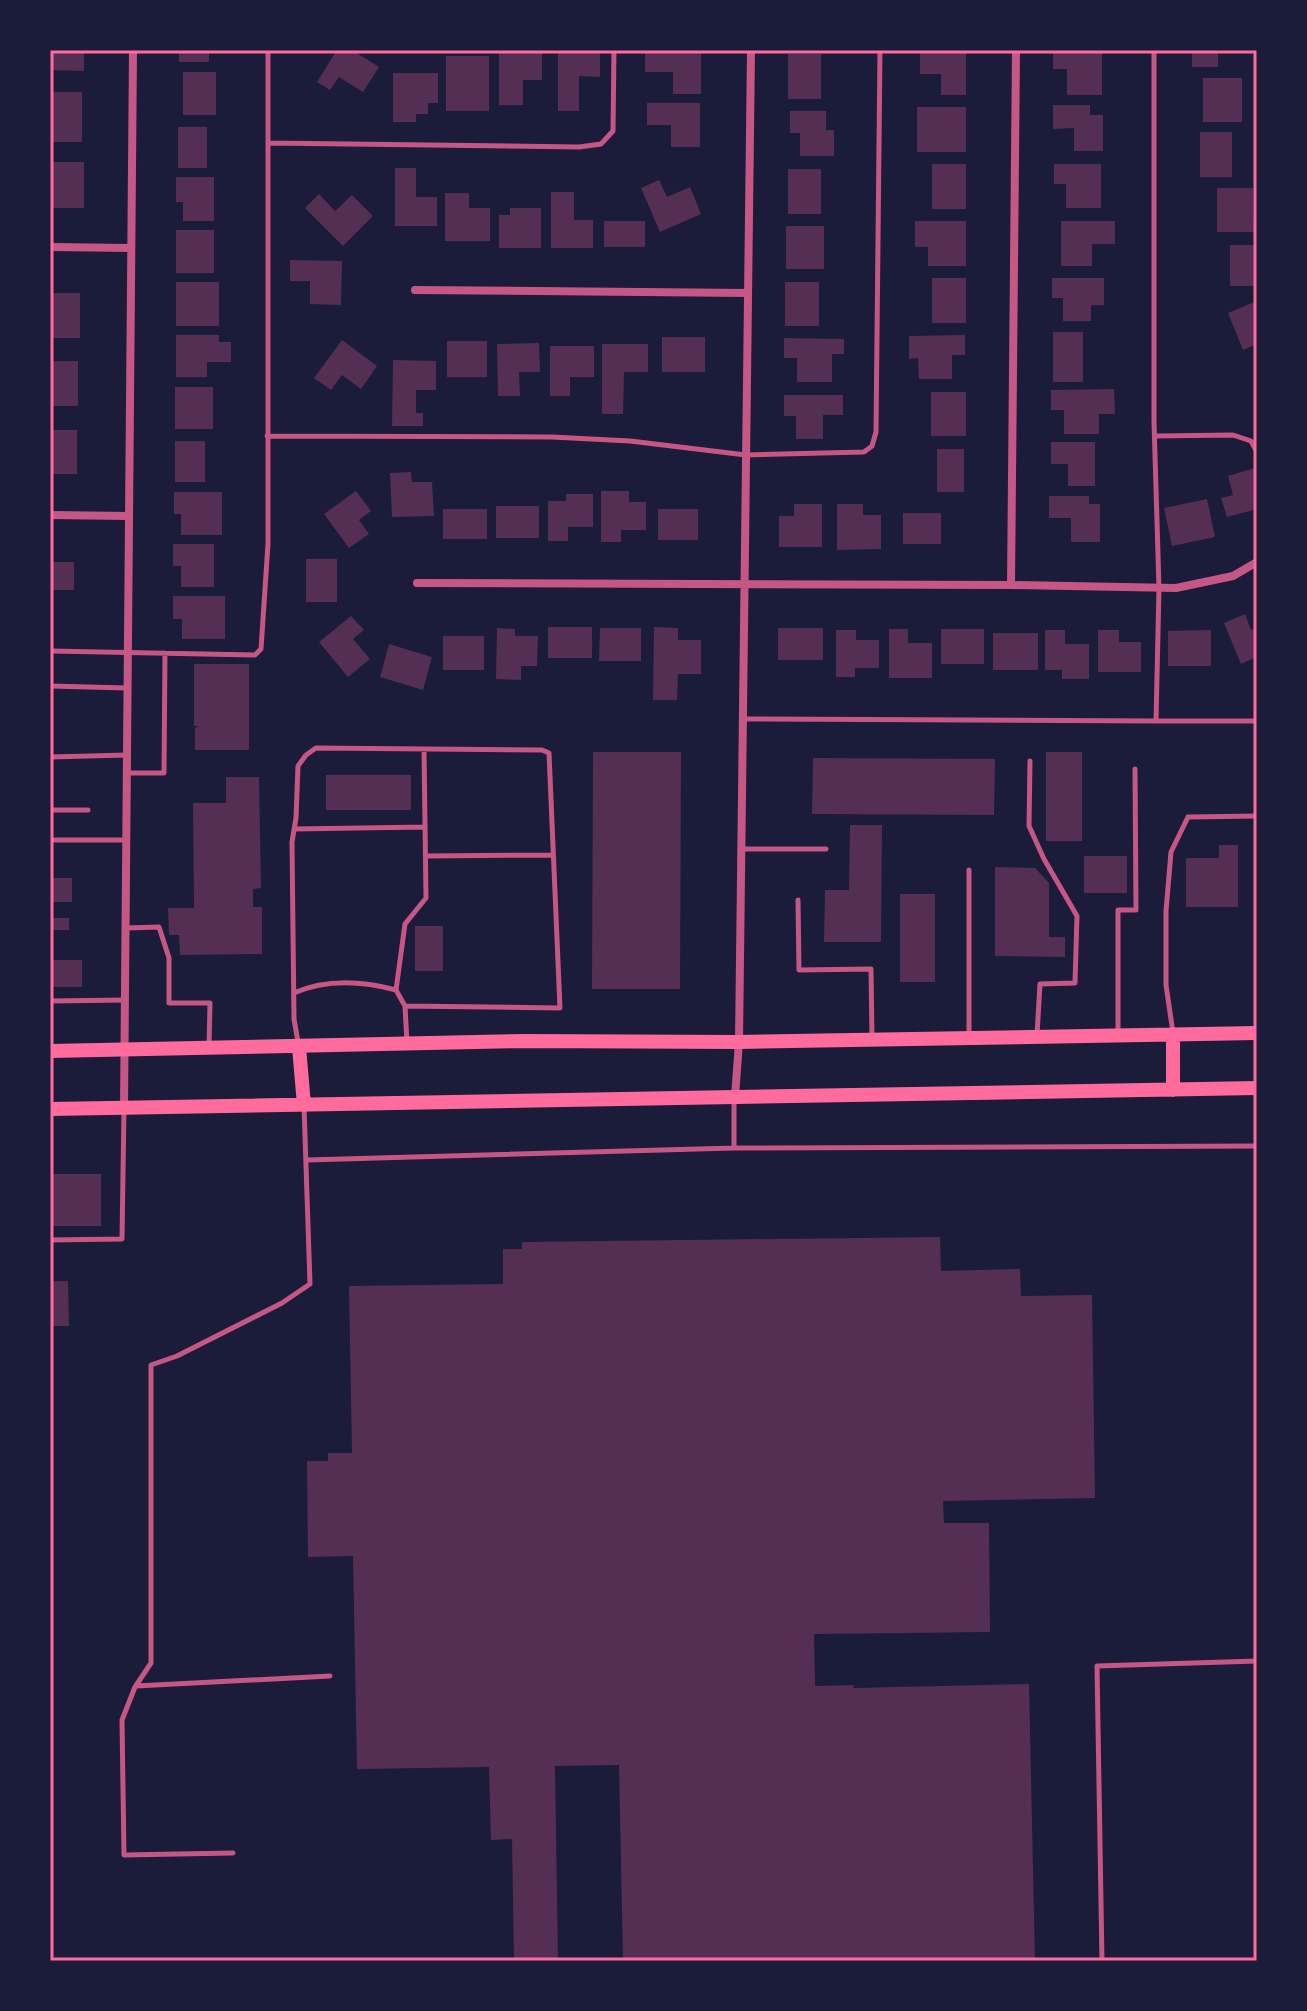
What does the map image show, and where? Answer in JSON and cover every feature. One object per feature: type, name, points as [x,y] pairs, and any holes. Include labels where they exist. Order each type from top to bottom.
[{"type":"main road","points":[[50,1051],[1257,1033]]},
{"type":"main road","points":[[1173,1034],[1173,1090]]},
{"type":"main road","points":[[299,1047],[304,1105]]},
{"type":"main road","points":[[50,1109],[1257,1088]]},
{"type":"street","points":[[124,1108],[133,50]]},
{"type":"street","points":[[735,1097],[739,1042],[744,719],[751,50]]},
{"type":"street","points":[[1011,585],[1016,50]]},
{"type":"street","points":[[50,247],[131,248]]},
{"type":"street","points":[[415,290],[748,293]]},
{"type":"street","points":[[50,515],[128,516]]},
{"type":"street","points":[[417,583],[1176,588],[1233,576],[1257,562]]},
{"type":"lane","points":[[50,651],[255,655],[261,649],[268,544],[268,50]]},
{"type":"lane","points":[[268,143],[564,147],[601,144],[613,131],[614,50]]},
{"type":"lane","points":[[267,436],[552,437],[630,441],[746,455],[864,452],[872,446],[876,432],[880,50]]},
{"type":"lane","points":[[1154,50],[1155,436],[1159,588],[1156,721]]},
{"type":"lane","points":[[1155,436],[1233,435],[1251,441],[1257,452]]},
{"type":"lane","points":[[126,773],[164,773],[165,653]]},
{"type":"lane","points":[[50,686],[127,688]]},
{"type":"lane","points":[[744,719],[1257,721]]},
{"type":"lane","points":[[299,1047],[294,1019],[292,842],[298,766],[306,755],[316,748],[542,750],[549,753],[560,1008],[405,1006]]},
{"type":"lane","points":[[407,1044],[405,1006],[396,990],[405,924],[426,898],[424,749]]},
{"type":"lane","points":[[50,757],[127,755]]},
{"type":"lane","points":[[1030,761],[1029,826],[1077,916],[1075,983],[1040,984],[1037,1036]]},
{"type":"lane","points":[[1118,1035],[1118,910],[1136,910],[1135,769]]},
{"type":"lane","points":[[50,810],[88,810]]},
{"type":"lane","points":[[1173,1034],[1166,985],[1166,911],[1171,852],[1188,817],[1257,816]]},
{"type":"lane","points":[[294,829],[425,827]]},
{"type":"lane","points":[[50,840],[126,840]]},
{"type":"lane","points":[[742,849],[826,849]]},
{"type":"lane","points":[[426,856],[553,855]]},
{"type":"lane","points":[[969,870],[969,1038]]},
{"type":"lane","points":[[798,900],[799,970],[871,969],[872,1039]]},
{"type":"lane","points":[[125,928],[159,927],[169,958],[169,1003],[210,1003],[209,1049]]},
{"type":"lane","points":[[294,993],[321,983],[376,985],[396,990]]},
{"type":"lane","points":[[50,1001],[125,1000]]},
{"type":"lane","points":[[734,1148],[735,1097]]},
{"type":"lane","points":[[233,1853],[124,1855],[122,1720],[135,1687],[151,1663],[151,1365],[177,1356],[291,1299],[310,1284],[304,1105]]},
{"type":"lane","points":[[50,1240],[122,1239],[124,1108]]},
{"type":"lane","points":[[307,1160],[734,1148],[1257,1146]]},
{"type":"lane","points":[[1102,1961],[1097,1666],[1257,1661]]},
{"type":"lane","points":[[135,1687],[330,1676]]},
{"type":"building","points":[[50,50],[84,50],[84,71],[50,70]]},
{"type":"building","points":[[179,50],[209,50],[209,62],[179,62]]},
{"type":"building","points":[[337,50],[352,50],[379,67],[363,92],[339,77],[330,90],[317,82]]},
{"type":"building","points":[[558,50],[600,50],[600,77],[579,76],[579,111],[558,111]]},
{"type":"building","points":[[645,50],[701,50],[701,94],[673,94],[673,72],[645,72]]},
{"type":"building","points":[[1053,50],[1102,50],[1102,95],[1067,95],[1067,69],[1053,69]]},
{"type":"building","points":[[1192,50],[1218,50],[1218,67],[1192,67]]},
{"type":"building","points":[[542,52],[542,80],[523,80],[523,105],[499,105],[499,53]]},
{"type":"building","points":[[920,53],[966,53],[966,95],[941,95],[941,74],[920,74]]},
{"type":"building","points":[[788,54],[821,54],[821,99],[788,99]]},
{"type":"building","points":[[446,56],[489,56],[489,111],[446,111]]},
{"type":"building","points":[[183,72],[216,72],[216,115],[183,115]]},
{"type":"building","points":[[393,73],[438,73],[438,103],[428,103],[428,114],[416,114],[416,122],[393,122]]},
{"type":"building","points":[[1203,78],[1242,78],[1242,122],[1203,122]]},
{"type":"building","points":[[50,92],[82,92],[82,142],[50,142]]},
{"type":"building","points":[[647,103],[700,103],[700,147],[671,147],[671,125],[647,125]]},
{"type":"building","points":[[1053,105],[1090,105],[1090,115],[1103,115],[1103,151],[1074,151],[1074,128],[1053,129]]},
{"type":"building","points":[[917,107],[966,107],[966,152],[917,152]]},
{"type":"building","points":[[790,111],[826,111],[826,130],[834,130],[834,156],[800,156],[800,133],[790,133]]},
{"type":"building","points":[[178,127],[207,127],[207,168],[178,168]]},
{"type":"building","points":[[1200,132],[1232,132],[1232,177],[1200,177]]},
{"type":"building","points":[[50,162],[84,162],[84,208],[50,208]]},
{"type":"building","points":[[932,164],[966,164],[966,209],[932,209]]},
{"type":"building","points":[[1054,164],[1101,164],[1101,208],[1066,208],[1066,184],[1054,184]]},
{"type":"building","points":[[395,168],[416,168],[416,197],[437,197],[437,226],[395,226]]},
{"type":"building","points":[[788,169],[821,169],[821,214],[788,214]]},
{"type":"building","points":[[176,177],[214,177],[214,221],[183,221],[183,202],[176,202]]},
{"type":"building","points":[[659,180],[667,197],[690,187],[701,214],[660,232],[641,188]]},
{"type":"building","points":[[1217,188],[1253,188],[1254,232],[1217,232]]},
{"type":"building","points":[[551,192],[574,192],[574,220],[593,220],[593,248],[551,248]]},
{"type":"building","points":[[445,193],[469,193],[469,208],[490,208],[490,241],[445,241]]},
{"type":"building","points":[[319,194],[335,211],[352,195],[373,216],[343,246],[305,208]]},
{"type":"building","points":[[510,208],[541,208],[541,248],[499,248],[499,215],[510,215]]},
{"type":"building","points":[[604,221],[645,221],[645,247],[604,247]]},
{"type":"building","points":[[915,221],[966,221],[966,266],[928,266],[928,247],[915,247]]},
{"type":"building","points":[[1061,221],[1115,221],[1115,244],[1092,244],[1092,266],[1061,266]]},
{"type":"building","points":[[786,226],[824,226],[824,269],[786,269]]},
{"type":"building","points":[[176,230],[214,230],[214,273],[176,273]]},
{"type":"building","points":[[1230,245],[1257,245],[1257,286],[1230,286]]},
{"type":"building","points":[[290,260],[342,261],[341,305],[310,304],[310,281],[290,281]]},
{"type":"building","points":[[932,278],[966,278],[966,323],[932,323]]},
{"type":"building","points":[[1052,278],[1104,278],[1104,305],[1091,305],[1091,321],[1063,321],[1063,298],[1052,298]]},
{"type":"building","points":[[176,282],[219,282],[219,326],[176,326]]},
{"type":"building","points":[[785,282],[819,282],[819,326],[785,326]]},
{"type":"building","points":[[51,293],[80,293],[80,338],[51,338]]},
{"type":"building","points":[[1257,301],[1257,344],[1243,350],[1228,313]]},
{"type":"building","points":[[1053,332],[1083,332],[1083,382],[1053,382]]},
{"type":"building","points":[[176,335],[219,335],[219,342],[231,342],[231,362],[207,362],[207,377],[176,377]]},
{"type":"building","points":[[965,335],[965,355],[952,355],[952,379],[919,379],[918,358],[909,359],[909,336]]},
{"type":"building","points":[[662,337],[705,337],[705,372],[662,372]]},
{"type":"building","points":[[784,338],[844,339],[844,354],[832,354],[832,382],[797,382],[797,358],[784,358]]},
{"type":"building","points":[[342,340],[377,366],[361,389],[342,375],[331,390],[314,378]]},
{"type":"building","points":[[447,341],[487,341],[487,377],[447,377]]},
{"type":"building","points":[[539,343],[540,372],[519,372],[520,396],[498,396],[497,344]]},
{"type":"building","points":[[602,344],[648,344],[648,372],[624,372],[623,414],[602,414]]},
{"type":"building","points":[[550,346],[594,346],[594,377],[570,377],[570,396],[550,396]]},
{"type":"building","points":[[393,360],[436,361],[436,390],[416,390],[416,413],[423,413],[423,426],[392,426]]},
{"type":"building","points":[[50,361],[78,361],[78,406],[50,406]]},
{"type":"building","points":[[175,387],[213,387],[213,429],[175,429]]},
{"type":"building","points":[[1114,389],[1115,414],[1099,414],[1099,434],[1064,434],[1064,410],[1051,410],[1051,390]]},
{"type":"building","points":[[931,392],[966,392],[966,436],[931,436]]},
{"type":"building","points":[[784,395],[843,395],[843,415],[823,415],[823,439],[796,439],[796,416],[784,416]]},
{"type":"building","points":[[50,430],[77,430],[77,474],[50,474]]},
{"type":"building","points":[[175,441],[205,441],[205,482],[175,482]]},
{"type":"building","points":[[1051,442],[1095,442],[1095,486],[1068,486],[1068,464],[1051,464]]},
{"type":"building","points":[[937,449],[964,449],[964,492],[937,492]]},
{"type":"building","points":[[1255,468],[1257,509],[1227,517],[1221,498],[1233,495],[1228,476]]},
{"type":"building","points":[[411,472],[412,482],[432,482],[434,516],[392,517],[390,473]]},
{"type":"building","points":[[356,491],[371,511],[359,520],[369,534],[349,548],[324,514]]},
{"type":"building","points":[[601,491],[629,491],[629,502],[646,502],[646,530],[621,530],[621,542],[601,542]]},
{"type":"building","points":[[174,492],[222,492],[222,535],[181,535],[181,514],[174,514]]},
{"type":"building","points":[[566,494],[593,494],[593,527],[568,527],[568,541],[548,541],[548,501],[566,501]]},
{"type":"building","points":[[1049,496],[1089,496],[1089,504],[1100,504],[1100,542],[1071,542],[1071,518],[1049,518]]},
{"type":"building","points":[[1207,499],[1215,537],[1172,546],[1164,508]]},
{"type":"building","points":[[794,504],[822,504],[822,547],[779,547],[779,516],[794,516]]},
{"type":"building","points":[[837,504],[863,504],[863,515],[881,515],[881,549],[837,550]]},
{"type":"building","points":[[496,506],[539,506],[539,538],[496,538]]},
{"type":"building","points":[[443,509],[487,509],[487,539],[443,539]]},
{"type":"building","points":[[658,509],[698,509],[698,540],[658,540]]},
{"type":"building","points":[[903,513],[941,513],[941,544],[903,544]]},
{"type":"building","points":[[173,544],[214,544],[214,587],[181,587],[181,566],[173,566]]},
{"type":"building","points":[[306,559],[337,559],[337,602],[306,602]]},
{"type":"building","points":[[50,562],[74,562],[74,590],[50,590]]},
{"type":"building","points":[[173,596],[225,596],[225,639],[182,639],[182,619],[173,619]]},
{"type":"building","points":[[1245,614],[1251,630],[1257,627],[1257,657],[1241,664],[1224,623]]},
{"type":"building","points":[[351,616],[364,630],[353,639],[370,659],[348,677],[319,642]]},
{"type":"building","points":[[548,627],[592,627],[592,658],[548,658]]},
{"type":"building","points":[[654,627],[678,628],[678,640],[701,640],[701,674],[678,674],[677,700],[653,700]]},
{"type":"building","points":[[497,628],[515,629],[515,636],[538,636],[537,666],[521,666],[521,680],[496,679]]},
{"type":"building","points":[[600,628],[641,628],[641,661],[599,661]]},
{"type":"building","points":[[778,628],[823,628],[823,660],[778,660]]},
{"type":"building","points":[[889,629],[908,629],[908,643],[932,643],[932,678],[889,678]]},
{"type":"building","points":[[941,629],[984,629],[984,664],[941,664]]},
{"type":"building","points":[[836,630],[856,630],[856,640],[879,640],[879,668],[855,668],[855,677],[836,677]]},
{"type":"building","points":[[1045,630],[1065,630],[1065,644],[1089,644],[1089,679],[1062,679],[1062,670],[1045,670]]},
{"type":"building","points":[[1098,630],[1119,630],[1119,642],[1141,642],[1141,672],[1098,672]]},
{"type":"building","points":[[1211,630],[1211,666],[1168,666],[1168,631]]},
{"type":"building","points":[[993,633],[1038,633],[1038,670],[993,670]]},
{"type":"building","points":[[443,636],[484,636],[484,670],[443,670]]},
{"type":"building","points":[[389,644],[432,657],[423,690],[380,677]]},
{"type":"building","points":[[194,664],[249,664],[249,750],[195,750],[195,728],[199,726],[194,726]]},
{"type":"building","points":[[593,752],[681,752],[680,989],[592,989]]},
{"type":"building","points":[[1046,752],[1082,752],[1082,841],[1046,841]]},
{"type":"building","points":[[813,758],[995,759],[994,815],[812,814]]},
{"type":"building","points":[[326,775],[411,775],[411,810],[326,810]]},
{"type":"building","points":[[226,777],[259,777],[261,888],[253,889],[253,907],[262,907],[262,954],[180,955],[179,935],[169,935],[168,908],[194,908],[193,803],[226,803]]},
{"type":"building","points":[[850,825],[882,825],[881,942],[824,942],[825,890],[849,890]]},
{"type":"building","points":[[1219,845],[1238,845],[1238,907],[1186,907],[1186,858],[1219,858]]},
{"type":"building","points":[[1084,856],[1127,856],[1127,893],[1084,893]]},
{"type":"building","points":[[995,867],[1035,868],[1049,883],[1049,937],[1065,937],[1065,957],[995,956]]},
{"type":"building","points":[[50,878],[72,878],[72,902],[50,902]]},
{"type":"building","points":[[900,894],[935,894],[935,982],[900,982]]},
{"type":"building","points":[[50,918],[69,918],[69,930],[50,930]]},
{"type":"building","points":[[415,926],[443,926],[443,971],[415,971]]},
{"type":"building","points":[[50,960],[82,960],[82,987],[50,987]]},
{"type":"building","points":[[50,1174],[101,1174],[101,1226],[50,1226]]},
{"type":"building","points":[[940,1237],[941,1271],[1020,1269],[1021,1296],[1092,1295],[1095,1498],[943,1501],[944,1523],[989,1523],[990,1632],[814,1634],[815,1686],[1029,1684],[1035,1961],[623,1961],[619,1765],[555,1766],[558,1961],[514,1961],[512,1839],[491,1840],[489,1767],[357,1769],[353,1556],[308,1557],[307,1461],[328,1461],[328,1453],[352,1453],[349,1286],[503,1284],[503,1249],[522,1249],[522,1242]]},
{"type":"building","points":[[50,1281],[68,1281],[69,1326],[50,1326]]}]
